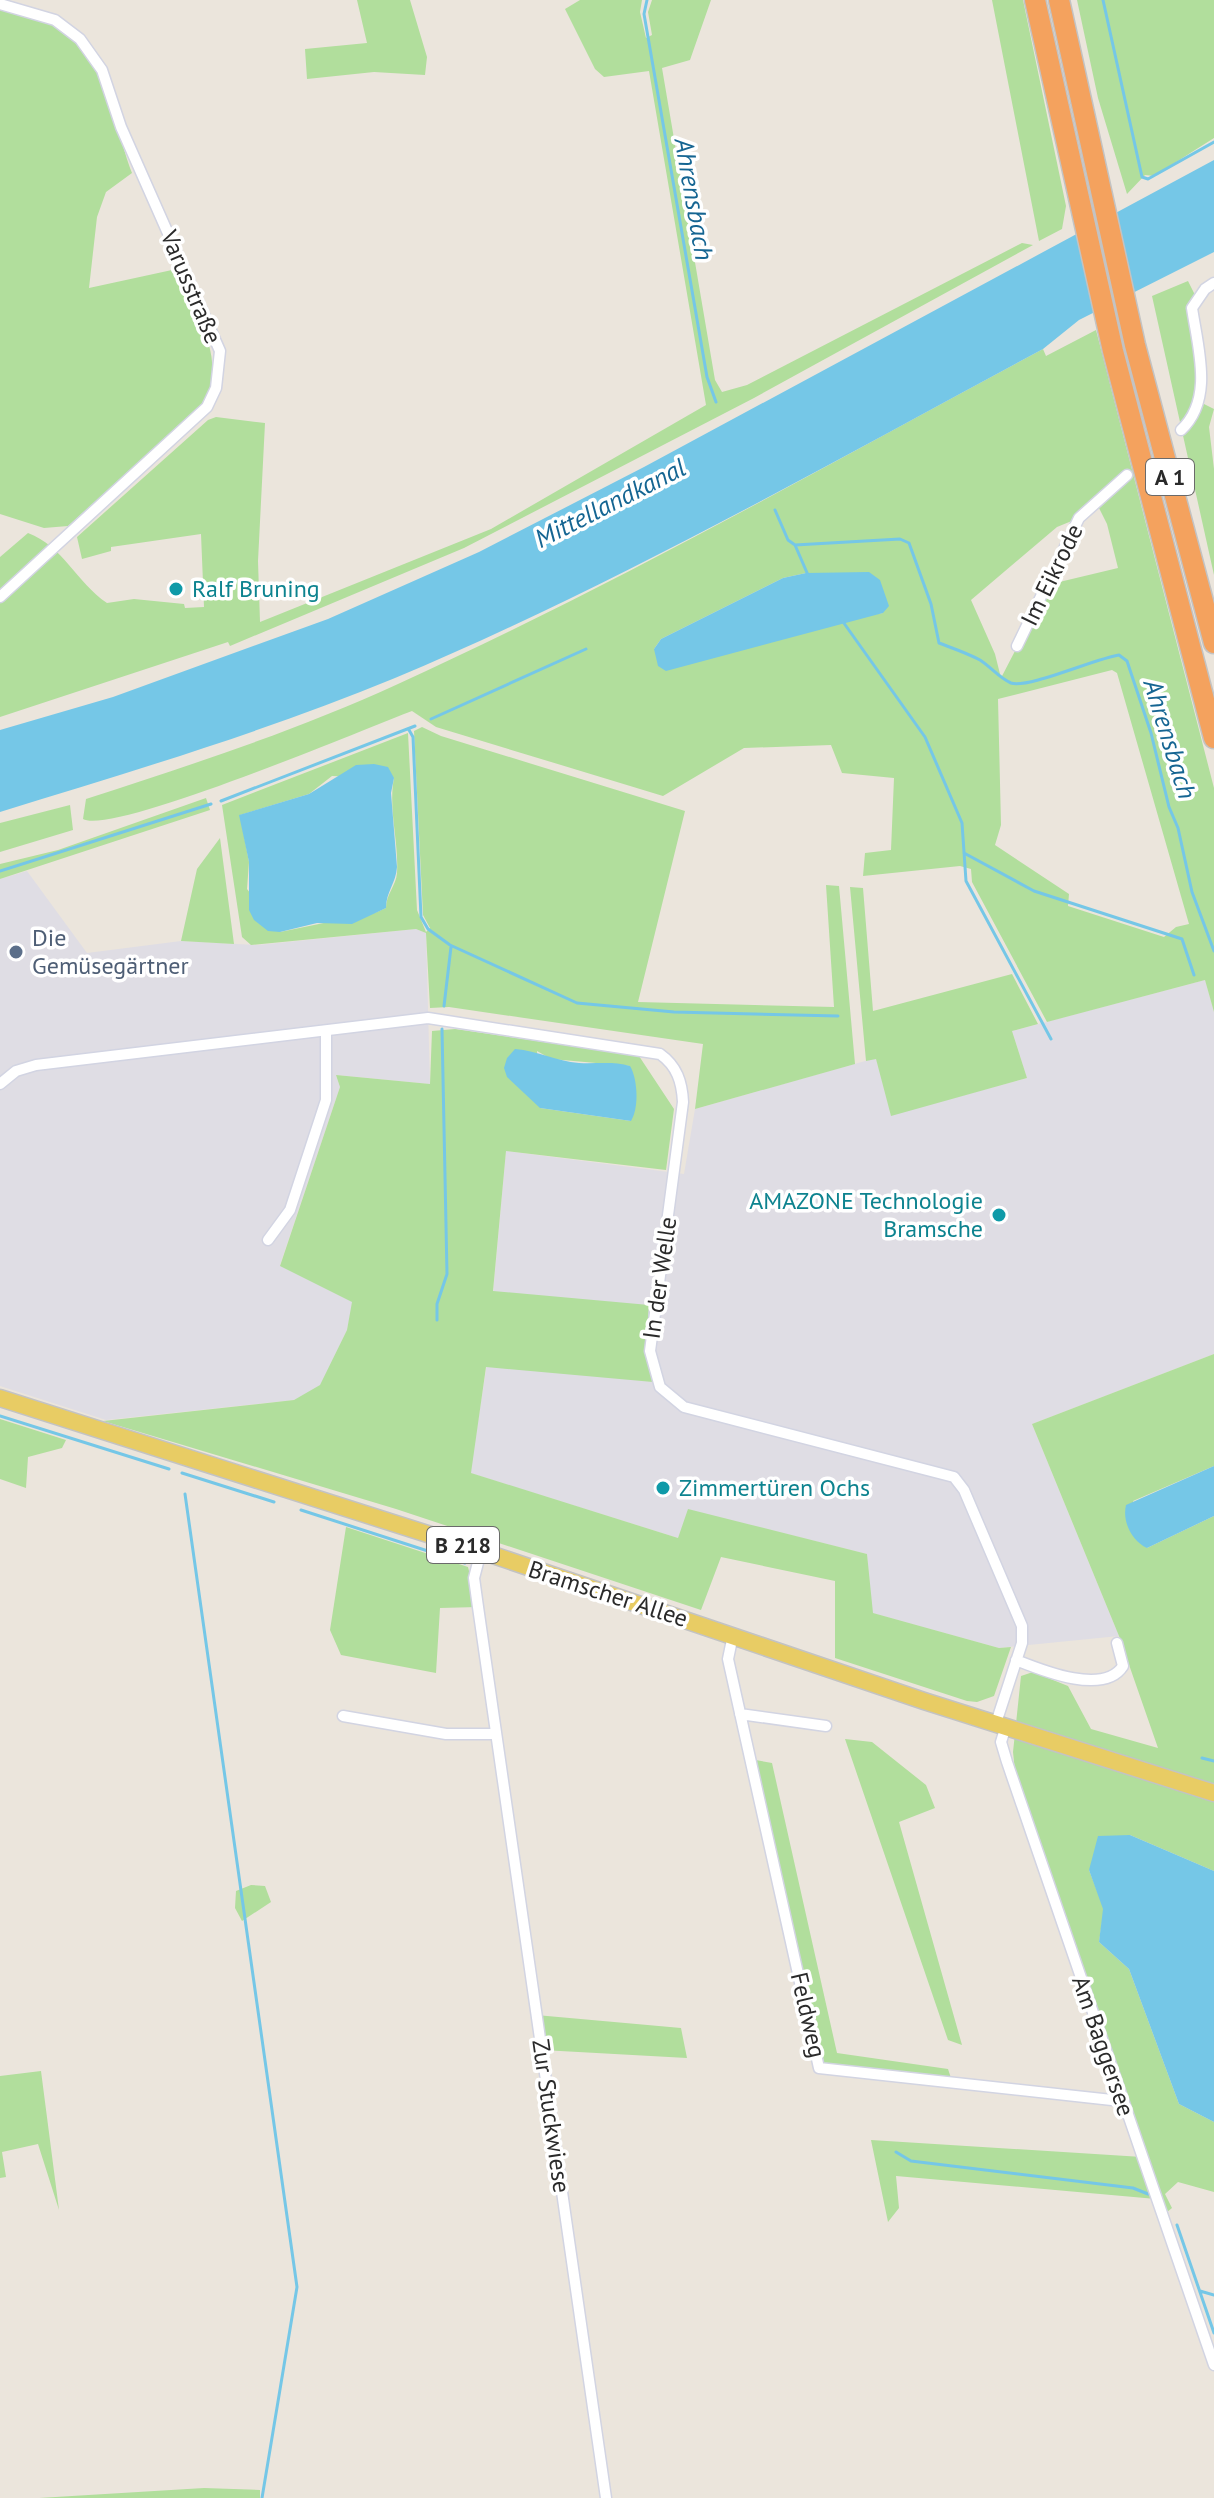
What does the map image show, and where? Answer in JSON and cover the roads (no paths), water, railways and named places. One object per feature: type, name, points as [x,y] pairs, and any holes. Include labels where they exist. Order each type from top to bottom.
[{"type":"highway","name":"A 1","points":[[1035,0],[1106,320],[1214,738]]},
{"type":"highway","name":"A 1","points":[[1059,0],[1127,311],[1214,643]]},
{"type":"main road","name":"Bramscher Allee","points":[[0,1398],[481,1551],[1214,1793]]},
{"type":"street","name":"Varusstraße","points":[[0,4],[55,20],[80,39],[102,70],[121,127],[220,351],[216,388],[207,407],[0,597]]},
{"type":"street","points":[[1181,430],[1195,418],[1203,388],[1192,308],[1205,289],[1214,283]]},
{"type":"street","name":"Im Eikrode","points":[[1017,646],[1079,518],[1127,475]]},
{"type":"street","name":"In der Welle","points":[[0,1084],[16,1071],[36,1065],[428,1018],[660,1054],[669,1060],[682,1085],[683,1102],[650,1351],[660,1387],[684,1407],[954,1477],[964,1490],[1022,1626],[1022,1643],[1001,1725]]},
{"type":"street","points":[[268,1240],[290,1210],[326,1100],[326,1032]]},
{"type":"street","name":"Zur Stuckwiese","points":[[481,1551],[474,1578],[606,2498]]},
{"type":"street","name":"Feldweg","points":[[733,1635],[728,1659],[819,2068],[1121,2101]]},
{"type":"street","points":[[1016,1660],[1067,1678],[1106,1678],[1116,1674],[1123,1666],[1117,1643]]},
{"type":"street","points":[[740,1714],[826,1726]]},
{"type":"street","points":[[343,1716],[446,1734],[496,1734]]},
{"type":"street","name":"Am Baggersee","points":[[1001,1725],[1001,1742],[1007,1762],[1214,2365]]},
{"type":"water","name":"Mittellandkanal","points":[[1214,160],[1214,252],[1079,320],[1043,349],[803,478],[561,603],[395,678],[249,733],[0,812],[0,730],[113,697],[328,619],[479,552],[644,467]]},
{"type":"water","points":[[869,572],[880,580],[889,606],[883,613],[666,671],[658,666],[654,649],[661,639],[783,578],[806,573]]},
{"type":"water","points":[[356,765],[388,767],[394,778],[391,793],[397,867],[386,908],[352,924],[317,923],[280,932],[268,931],[254,920],[249,910],[249,862],[239,815],[309,794]]},
{"type":"water","points":[[515,1049],[571,1062],[630,1066],[635,1078],[634,1116],[631,1121],[540,1108],[507,1077],[504,1068],[507,1058]]},
{"type":"water","points":[[1214,1466],[1214,1516],[1147,1548],[1137,1541],[1127,1524],[1126,1505]]},
{"type":"water","points":[[1130,1835],[1214,1871],[1214,2122],[1179,2104],[1129,1969],[1099,1942],[1103,1909],[1089,1870],[1098,1836]]},
{"type":"waterway","name":"Ahrensbach","points":[[647,0],[644,14],[707,377],[716,402]]},
{"type":"waterway","points":[[1103,0],[1142,177],[1148,179],[1214,142]]},
{"type":"waterway","name":"Ahrensbach","points":[[775,510],[788,540],[795,545],[900,539],[909,543],[931,604],[939,643],[980,660],[1011,683],[1032,682],[1119,655],[1127,661],[1151,733],[1169,807],[1178,828],[1192,892],[1214,951]]},
{"type":"waterway","points":[[795,545],[808,575]]},
{"type":"waterway","points":[[841,619],[925,737],[962,823],[966,881],[1051,1039]]},
{"type":"waterway","points":[[431,719],[586,649]]},
{"type":"waterway","points":[[221,801],[415,726]]},
{"type":"waterway","points":[[409,730],[413,737],[421,917],[428,929],[450,945],[577,1003],[674,1012],[838,1016]]},
{"type":"waterway","points":[[0,871],[211,804]]},
{"type":"waterway","points":[[964,853],[1034,891],[1182,939],[1194,975]]},
{"type":"waterway","points":[[444,1006],[451,947]]},
{"type":"waterway","points":[[437,1320],[437,1304],[447,1274],[442,1029]]},
{"type":"waterway","points":[[0,1416],[169,1469]]},
{"type":"waterway","points":[[182,1473],[274,1502]]},
{"type":"waterway","points":[[185,1494],[297,2287],[262,2498]]},
{"type":"waterway","points":[[301,1510],[465,1563]]},
{"type":"waterway","points":[[1202,1758],[1214,1761]]},
{"type":"waterway","points":[[896,2152],[911,2161],[1133,2188],[1148,2194]]},
{"type":"waterway","points":[[1177,2225],[1214,2333]]},
{"type":"waterway","points":[[1200,2291],[1214,2295]]},
{"type":"place","name":"Ralf Bruning","points":[[176,589]]},
{"type":"place","name":"Die Gemüsegärtner","points":[[16,952]]},
{"type":"place","name":"AMAZONE Technologie Bramsche","points":[[999,1215]]},
{"type":"place","name":"Zimmertüren Ochs","points":[[663,1488]]}]
